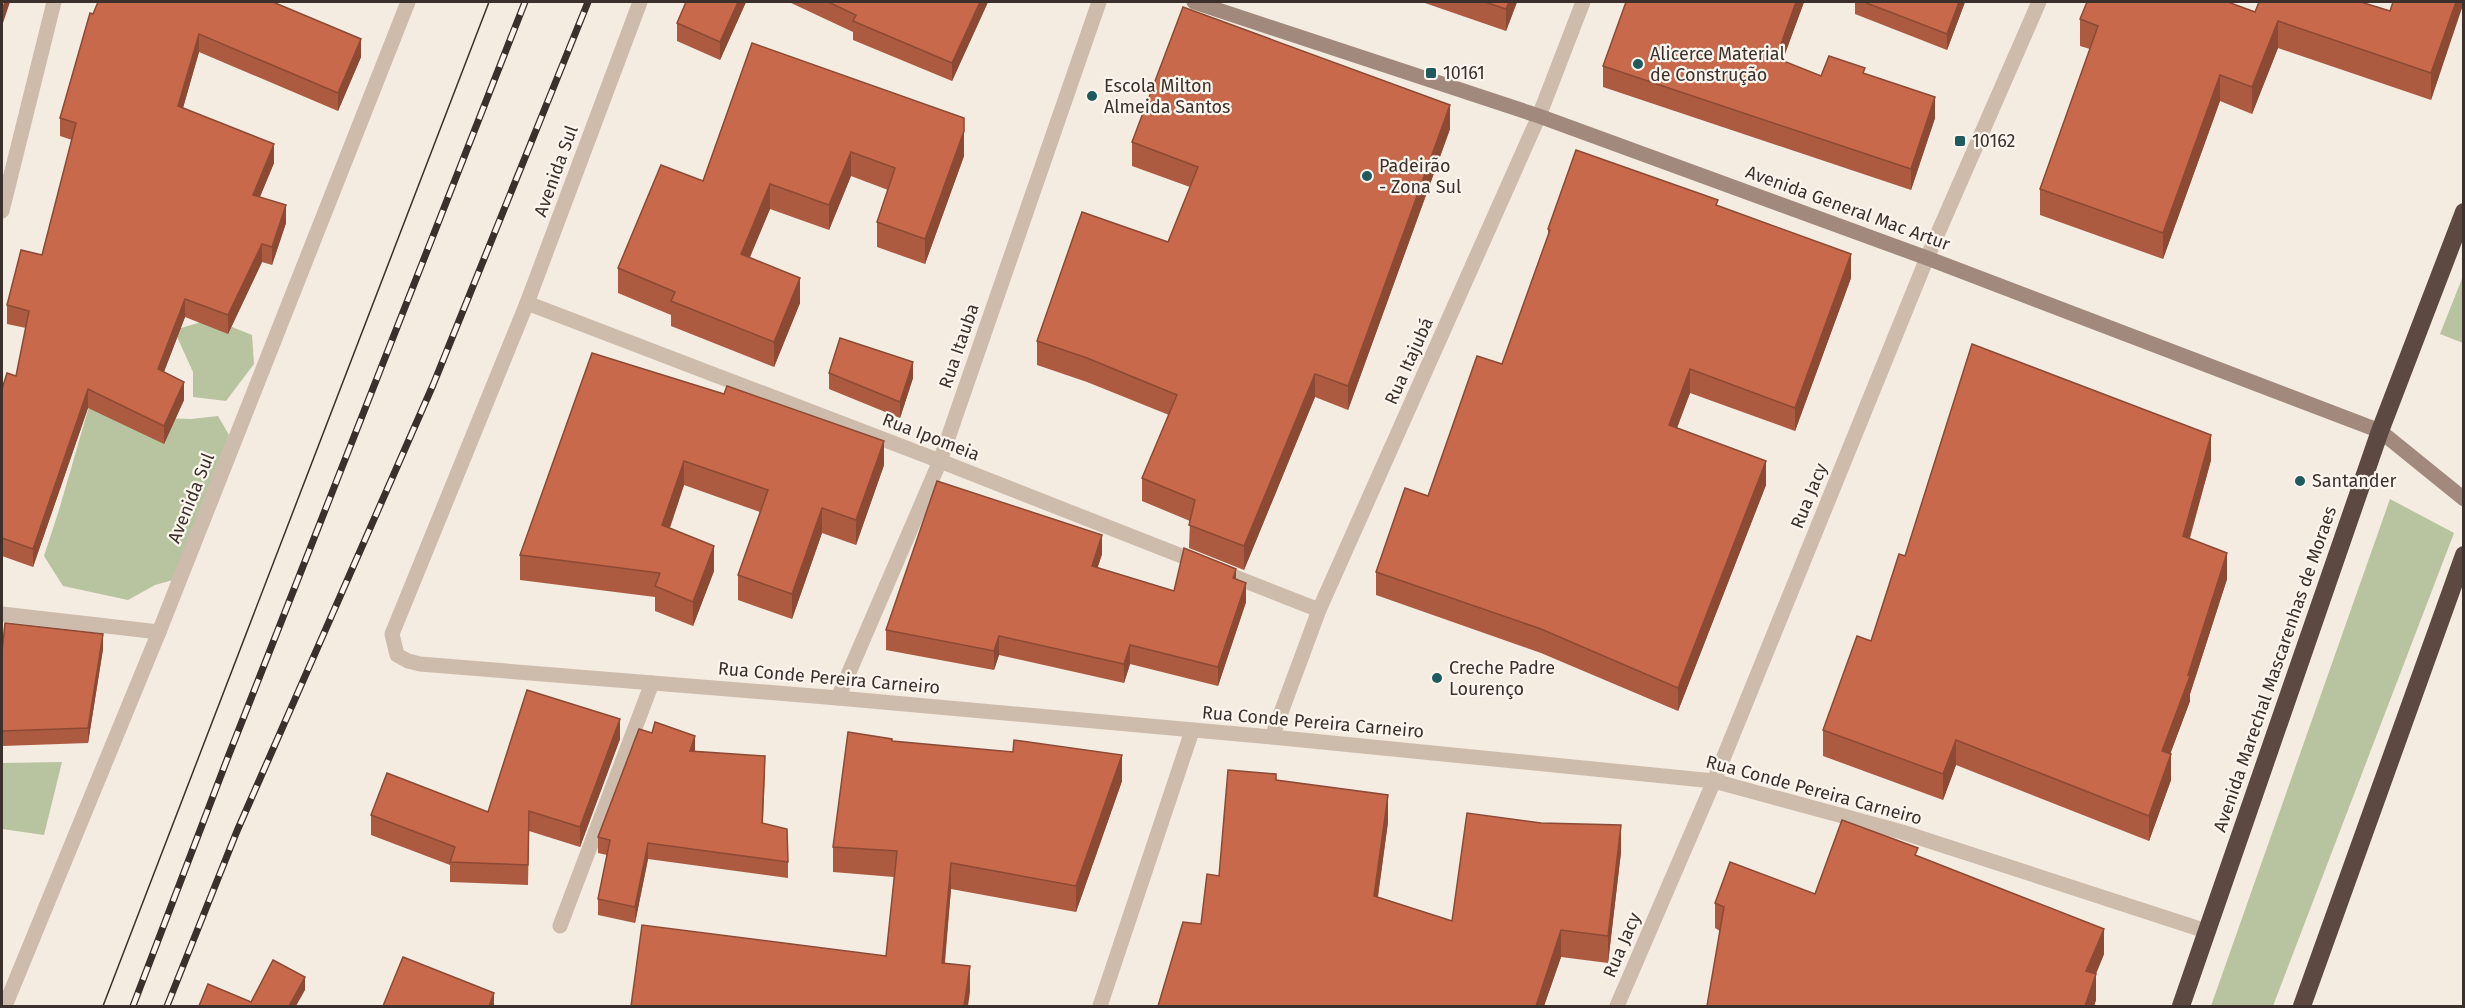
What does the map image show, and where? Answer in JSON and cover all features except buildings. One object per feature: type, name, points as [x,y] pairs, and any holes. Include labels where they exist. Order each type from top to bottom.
[{"type":"highway","name":"Avenida Marechal Mascarenhas de Moraes","points":[[2181,1006],[2380,431],[2463,212]]},
{"type":"highway","points":[[2302,1006],[2463,555]]},
{"type":"main road","name":"Avenida General Mac Artur","points":[[1194,2],[1539,116],[1927,258],[2380,431],[2463,499]]},
{"type":"street","points":[[2,211],[54,2]]},
{"type":"street","name":"Avenida Sul","points":[[5,1006],[159,632],[408,2]]},
{"type":"street","name":"Avenida Sul","points":[[397,655],[392,634],[527,303],[640,2]]},
{"type":"street","name":"Rua Itauba","points":[[838,698],[940,461],[1099,2]]},
{"type":"street","name":"Rua Itajubá","points":[[1272,737],[1319,610],[1539,116],[1583,2]]},
{"type":"street","name":"Rua Jacy","points":[[1617,1006],[1714,781],[1927,258],[2039,2]]},
{"type":"street","name":"Rua Ipomeia","points":[[527,303],[940,461],[1319,610]]},
{"type":"street","points":[[2,614],[159,632]]},
{"type":"street","name":"Rua Conde Pereira Carneiro","points":[[397,655],[420,664],[838,698],[1272,737],[1714,781],[1902,832],[2206,932]]},
{"type":"street","points":[[560,926],[652,683]]},
{"type":"street","points":[[1100,1006],[1192,731]]},
{"type":"green space","points":[[2463,276],[2464,343],[2440,334]]},
{"type":"green space","points":[[212,319],[252,335],[254,364],[226,401],[193,397],[193,372],[174,330]]},
{"type":"green space","points":[[90,403],[131,417],[191,419],[218,416],[229,435],[173,580],[155,585],[128,600],[63,586],[44,556]]},
{"type":"green space","points":[[2390,499],[2454,533],[2273,1006],[2211,1006]]},
{"type":"green space","points":[[62,762],[44,835],[2,829],[2,763]]},
{"type":"tram line","points":[[103,1006],[489,2]]},
{"type":"railway","points":[[133,1006],[228,757],[525,2]]},
{"type":"railway","points":[[167,1006],[237,831],[433,385],[588,2]]},
{"type":"place","name":"Alicerce Material de Construção","points":[[1638,64]]},
{"type":"place","name":"10161","points":[[1431,73]]},
{"type":"place","name":"Escola Milton Almeida Santos","points":[[1092,96]]},
{"type":"place","name":"10162","points":[[1960,141]]},
{"type":"place","name":"Padeirão - Zona Sul","points":[[1367,176]]},
{"type":"place","name":"Santander","points":[[2300,481]]},
{"type":"place","name":"Creche Padre Lourenço","points":[[1437,678]]}]
